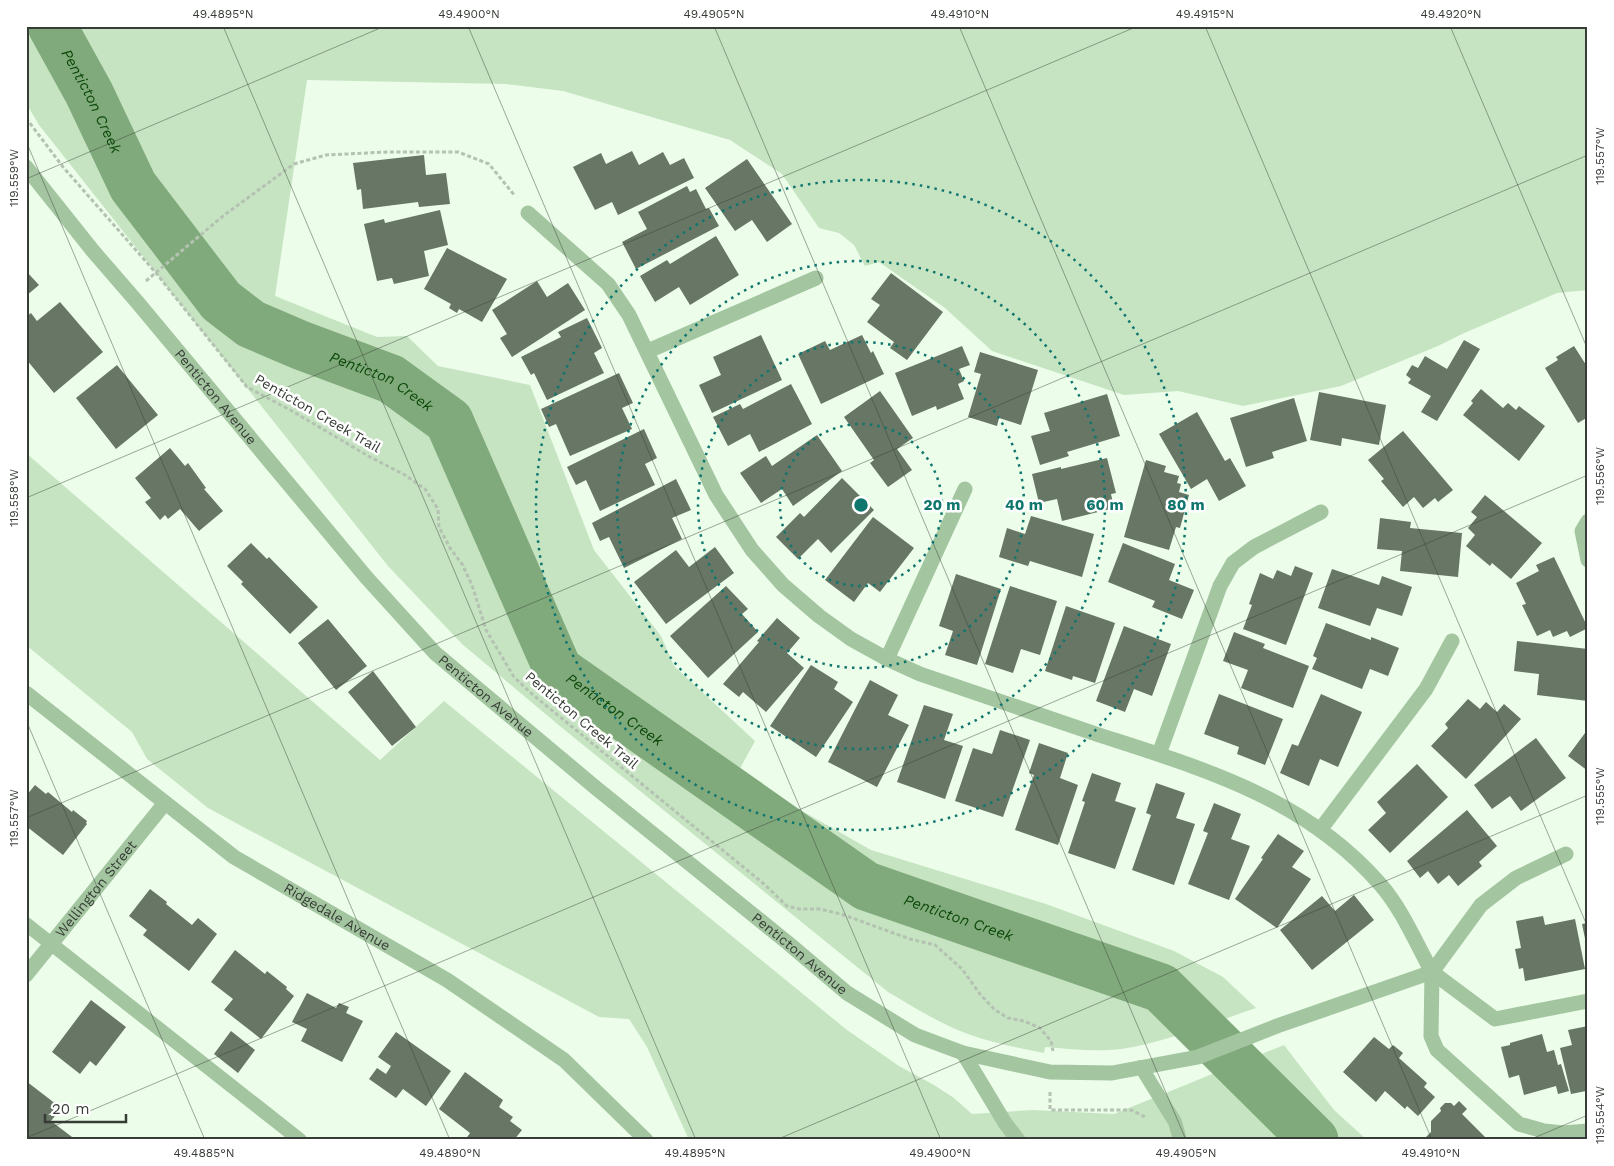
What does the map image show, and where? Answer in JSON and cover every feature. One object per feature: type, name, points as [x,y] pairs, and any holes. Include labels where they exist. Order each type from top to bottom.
[{"type":"street","name":"Penticton Avenue","points":[[26,167],[93,251],[366,577],[435,653],[596,788],[847,993],[915,1035],[963,1053],[1050,1072],[1112,1073],[1198,1057],[1278,1026],[1432,972]]},
{"type":"street","points":[[528,212],[608,284],[629,315],[648,352],[716,495],[752,550],[784,585],[819,616],[851,639],[920,674],[1159,754],[1226,778],[1278,802],[1320,830],[1354,858],[1381,885],[1402,916],[1432,972],[1496,1019],[1588,1001]]},
{"type":"street","points":[[648,352],[816,278]]},
{"type":"street","points":[[887,658],[965,489]]},
{"type":"street","points":[[1159,754],[1220,586],[1233,563],[1254,547],[1321,512]]},
{"type":"street","points":[[1588,521],[1582,531],[1588,560]]},
{"type":"street","points":[[1320,830],[1426,689],[1452,641]]},
{"type":"street","name":"Ridgedale Avenue","points":[[26,693],[234,857],[447,980],[564,1060],[646,1140]]},
{"type":"street","name":"Wellington Street","points":[[26,975],[165,803]]},
{"type":"street","points":[[1566,854],[1516,878],[1481,905],[1432,972],[1431,1036],[1437,1050],[1519,1124],[1544,1131],[1563,1133],[1588,1131]]},
{"type":"street","points":[[963,1053],[1005,1123],[1018,1140]]},
{"type":"lane","points":[[26,924],[300,1140]]},
{"type":"lane","points":[[1140,1067],[1175,1122],[1180,1140]]},
{"type":"path","name":"Penticton Creek Trail","points":[[26,118],[63,167],[156,273],[248,387],[405,475],[425,489],[438,509],[440,527],[450,548],[462,564],[472,585],[486,630],[514,677],[532,694],[764,884],[787,906],[799,910],[820,910],[841,914],[910,940],[935,945],[962,969],[980,994],[995,1010],[1008,1018],[1024,1021],[1040,1028],[1051,1041],[1053,1050],[1050,1072],[1050,1110],[1131,1110],[1150,1121]]},
{"type":"path","points":[[156,273],[210,227],[294,164],[326,155],[387,152],[458,152],[490,164],[528,212]]},
{"type":"green space","points":[[26,26],[1588,26],[1588,290],[1557,293],[1438,346],[1341,386],[1243,406],[1178,391],[1124,395],[992,351],[945,308],[879,262],[865,266],[854,245],[839,233],[819,228],[782,174],[730,140],[563,91],[506,84],[307,80],[275,296],[377,337],[407,336],[438,366],[530,385],[594,550],[661,636],[674,666],[755,741],[737,774],[871,850],[1046,904],[1174,951],[1223,977],[1256,1008],[1172,1037],[1138,1046],[1102,1050],[1045,1047],[1044,1053],[996,1043],[958,1030],[927,1015],[888,992],[561,727],[462,644],[388,566],[39,125],[26,103]]},
{"type":"green space","points":[[26,453],[380,760],[444,701],[847,1030],[899,1066],[954,1098],[972,1114],[1033,1110],[1114,1114],[1284,1045],[1334,1110],[1367,1140],[689,1140],[647,1047],[629,1019],[599,1017],[208,808],[147,759],[132,732],[26,645]]},
{"type":"building","points":[[632,151],[639,165],[663,152],[670,165],[684,158],[694,178],[618,215],[612,202],[595,210],[573,167],[601,153],[606,164]]},
{"type":"building","points":[[424,155],[426,175],[446,173],[450,204],[419,207],[418,202],[363,209],[361,189],[357,190],[353,163]]},
{"type":"building","points":[[747,159],[792,224],[767,242],[752,220],[735,231],[705,188]]},
{"type":"building","points":[[687,186],[690,192],[696,189],[706,209],[709,208],[719,226],[636,269],[622,242],[647,229],[638,212]]},
{"type":"building","points":[[440,210],[448,245],[424,251],[429,276],[394,284],[392,278],[377,281],[364,224],[384,219],[385,223]]},
{"type":"building","points":[[716,236],[739,275],[690,305],[679,287],[655,302],[640,276],[667,260],[670,264]]},
{"type":"building","points":[[447,248],[507,279],[482,322],[459,309],[457,313],[449,308],[451,304],[424,289]]},
{"type":"building","points":[[26,271],[39,285],[26,296]]},
{"type":"building","points":[[891,273],[943,312],[907,360],[890,348],[894,342],[867,322],[880,305],[871,299]]},
{"type":"building","points":[[537,281],[547,297],[568,283],[585,310],[512,357],[500,338],[507,334],[492,310]]},
{"type":"building","points":[[60,302],[103,352],[54,393],[26,359],[26,317],[31,313],[37,321]]},
{"type":"building","points":[[587,318],[602,348],[594,353],[604,373],[547,400],[534,373],[531,375],[521,357],[561,337],[558,332]]},
{"type":"building","points":[[761,335],[782,380],[712,413],[699,385],[721,375],[713,357]]},
{"type":"building","points":[[862,335],[871,353],[873,351],[884,374],[821,404],[798,354],[825,341],[830,350]]},
{"type":"building","points":[[1464,340],[1480,349],[1437,421],[1421,412],[1431,396],[1408,383],[1411,379],[1406,375],[1412,365],[1418,368],[1425,356],[1447,369]]},
{"type":"building","points":[[962,346],[970,365],[959,369],[964,381],[958,384],[964,399],[937,410],[936,406],[912,416],[895,373]]},
{"type":"building","points":[[1574,346],[1588,368],[1588,417],[1578,423],[1545,368],[1558,360],[1556,357]]},
{"type":"building","points":[[980,352],[1038,370],[1021,425],[999,418],[997,426],[968,417],[981,374],[974,372]]},
{"type":"building","points":[[117,365],[158,415],[116,449],[76,398]]},
{"type":"building","points":[[619,373],[633,403],[622,408],[632,429],[570,456],[556,424],[549,427],[541,409]]},
{"type":"building","points":[[791,384],[812,424],[759,452],[750,434],[728,446],[713,417],[740,404],[743,409]]},
{"type":"building","points":[[1481,389],[1503,408],[1508,403],[1516,410],[1519,406],[1545,426],[1519,461],[1463,415]]},
{"type":"building","points":[[880,391],[913,438],[897,449],[912,470],[888,487],[870,463],[874,460],[844,417]]},
{"type":"building","points":[[1319,392],[1386,405],[1379,445],[1342,438],[1341,446],[1310,440]]},
{"type":"building","points":[[1107,394],[1120,436],[1067,452],[1069,456],[1040,465],[1031,436],[1050,431],[1044,413]]},
{"type":"building","points":[[1294,398],[1307,441],[1272,452],[1274,458],[1246,467],[1230,418]]},
{"type":"building","points":[[1197,412],[1225,461],[1230,458],[1246,486],[1219,501],[1207,479],[1191,489],[1159,434]]},
{"type":"building","points":[[644,429],[657,458],[645,464],[655,485],[600,511],[586,480],[576,485],[567,467]]},
{"type":"building","points":[[1403,431],[1453,490],[1438,502],[1435,498],[1423,508],[1414,497],[1403,507],[1381,481],[1384,479],[1368,460]]},
{"type":"building","points":[[817,435],[842,471],[793,506],[782,489],[761,503],[740,473],[766,456],[772,466]]},
{"type":"building","points":[[170,448],[185,466],[188,463],[206,488],[204,489],[223,511],[199,531],[180,509],[168,519],[165,515],[160,520],[145,502],[151,498],[135,478]]},
{"type":"building","points":[[1107,458],[1116,493],[1111,494],[1114,508],[1062,521],[1057,499],[1039,503],[1032,474]]},
{"type":"building","points":[[1146,460],[1166,466],[1164,472],[1179,476],[1177,483],[1181,484],[1179,492],[1189,495],[1180,528],[1176,527],[1169,550],[1124,537]]},
{"type":"building","points":[[842,478],[874,510],[831,553],[818,539],[798,559],[776,537],[800,513],[804,517]]},
{"type":"building","points":[[676,479],[691,510],[672,518],[682,539],[624,568],[609,537],[600,541],[592,523]]},
{"type":"building","points":[[1485,495],[1542,543],[1511,579],[1492,563],[1490,566],[1466,546],[1475,535],[1468,528],[1477,517],[1471,512]]},
{"type":"building","points":[[1031,516],[1094,534],[1082,577],[1030,561],[1028,566],[999,557],[1007,528],[1025,534]]},
{"type":"building","points":[[873,517],[914,548],[880,592],[868,583],[854,602],[825,580]]},
{"type":"building","points":[[1380,518],[1411,522],[1410,528],[1462,533],[1458,577],[1400,571],[1402,551],[1377,549]]},
{"type":"building","points":[[251,543],[267,559],[269,557],[318,607],[290,634],[241,584],[243,582],[227,566]]},
{"type":"building","points":[[1123,543],[1175,564],[1169,580],[1194,590],[1182,619],[1152,607],[1155,601],[1108,582]]},
{"type":"building","points":[[715,547],[734,573],[666,624],[634,582],[676,550],[689,567]]},
{"type":"building","points":[[1554,557],[1588,628],[1570,637],[1567,631],[1553,637],[1550,630],[1537,636],[1522,605],[1526,604],[1516,583],[1539,571],[1536,565]]},
{"type":"building","points":[[1295,566],[1313,573],[1286,645],[1243,629],[1252,605],[1249,604],[1260,573],[1273,579],[1277,570],[1291,576]]},
{"type":"building","points":[[1332,569],[1379,585],[1382,576],[1412,587],[1402,616],[1377,608],[1370,626],[1318,608]]},
{"type":"building","points":[[956,574],[1001,589],[977,665],[945,655],[953,631],[939,626]]},
{"type":"building","points":[[726,586],[748,609],[742,614],[758,632],[708,678],[670,636]]},
{"type":"building","points":[[1010,586],[1057,601],[1040,655],[1021,649],[1013,673],[985,664]]},
{"type":"building","points":[[1066,606],[1115,623],[1095,683],[1073,676],[1072,680],[1045,671]]},
{"type":"building","points":[[777,618],[800,638],[787,653],[804,668],[766,712],[743,692],[739,697],[723,684]]},
{"type":"building","points":[[328,619],[367,666],[336,690],[298,643]]},
{"type":"building","points":[[1326,623],[1371,640],[1371,637],[1399,648],[1388,676],[1370,669],[1362,689],[1312,669],[1317,658],[1313,656]]},
{"type":"building","points":[[1124,626],[1171,644],[1152,696],[1134,689],[1125,712],[1096,701]]},
{"type":"building","points":[[1234,632],[1265,644],[1263,648],[1309,666],[1293,708],[1241,688],[1248,670],[1223,661]]},
{"type":"building","points":[[1517,641],[1588,649],[1588,701],[1537,695],[1539,674],[1514,671]]},
{"type":"building","points":[[811,665],[838,682],[834,689],[853,702],[816,757],[770,726]]},
{"type":"building","points":[[373,671],[416,727],[392,746],[348,692]]},
{"type":"building","points":[[870,680],[898,695],[888,715],[909,725],[877,787],[828,762]]},
{"type":"building","points":[[1219,694],[1283,719],[1265,765],[1237,754],[1239,747],[1204,734]]},
{"type":"building","points":[[1321,694],[1362,712],[1338,767],[1320,759],[1309,786],[1280,773],[1292,744],[1298,746]]},
{"type":"building","points":[[1468,699],[1480,709],[1486,702],[1497,712],[1504,704],[1521,719],[1466,779],[1431,746],[1448,728],[1445,724]]},
{"type":"building","points":[[924,705],[953,714],[944,740],[963,746],[945,799],[897,782]]},
{"type":"building","points":[[1588,729],[1588,771],[1568,756]]},
{"type":"building","points":[[1000,730],[1030,740],[1003,817],[955,801],[973,748],[992,754]]},
{"type":"building","points":[[1536,738],[1566,778],[1521,811],[1510,796],[1492,809],[1474,785]]},
{"type":"building","points":[[1039,743],[1068,753],[1060,778],[1078,785],[1058,845],[1015,830],[1034,775],[1029,773]]},
{"type":"building","points":[[1417,764],[1448,797],[1390,853],[1368,830],[1386,813],[1377,802]]},
{"type":"building","points":[[1092,773],[1121,783],[1115,801],[1136,808],[1115,869],[1068,853],[1085,802],[1082,801]]},
{"type":"building","points":[[1156,783],[1185,793],[1176,818],[1195,824],[1174,885],[1132,870],[1151,815],[1146,813]]},
{"type":"building","points":[[35,785],[46,794],[48,792],[72,812],[73,810],[87,821],[87,824],[63,855],[26,826],[26,796]]},
{"type":"building","points":[[1214,803],[1241,814],[1231,839],[1250,846],[1229,900],[1188,884],[1208,833],[1203,831]]},
{"type":"building","points":[[1467,810],[1497,846],[1479,862],[1482,866],[1458,886],[1449,875],[1438,884],[1428,871],[1420,878],[1407,861]]},
{"type":"building","points":[[1278,834],[1304,851],[1292,867],[1311,879],[1277,928],[1235,899]]},
{"type":"building","points":[[150,889],[192,925],[198,918],[217,934],[189,971],[143,935],[147,930],[129,916]]},
{"type":"building","points":[[1354,895],[1374,920],[1312,970],[1280,930],[1322,896],[1335,911]]},
{"type":"building","points":[[1543,916],[1545,925],[1575,919],[1585,969],[1525,981],[1523,968],[1519,969],[1515,949],[1521,948],[1516,921]]},
{"type":"building","points":[[1588,923],[1588,948],[1587,948],[1582,924]]},
{"type":"building","points":[[235,950],[265,974],[267,971],[287,987],[286,989],[294,996],[261,1039],[224,1010],[233,999],[211,982]]},
{"type":"building","points":[[307,993],[336,1008],[339,1003],[349,1007],[346,1013],[363,1021],[342,1062],[301,1041],[307,1029],[292,1022]]},
{"type":"building","points":[[91,1000],[126,1027],[96,1066],[90,1061],[80,1074],[52,1052]]},
{"type":"building","points":[[1588,1026],[1588,1095],[1586,1091],[1571,1094],[1560,1048],[1572,1045],[1568,1030]]},
{"type":"building","points":[[231,1031],[255,1050],[238,1073],[214,1054]]},
{"type":"building","points":[[396,1032],[451,1071],[426,1106],[403,1089],[396,1098],[369,1079],[377,1068],[386,1074],[391,1066],[378,1057]]},
{"type":"building","points":[[1542,1034],[1547,1052],[1554,1050],[1558,1065],[1561,1064],[1569,1091],[1558,1094],[1556,1086],[1524,1095],[1519,1075],[1509,1078],[1501,1047]]},
{"type":"building","points":[[1374,1037],[1389,1049],[1393,1045],[1403,1053],[1399,1058],[1427,1083],[1424,1087],[1435,1097],[1418,1116],[1407,1106],[1405,1109],[1385,1091],[1376,1102],[1343,1072]]},
{"type":"building","points":[[465,1072],[503,1100],[499,1107],[513,1117],[510,1121],[522,1130],[514,1140],[465,1140],[470,1133],[439,1109]]},
{"type":"building","points":[[26,1081],[61,1108],[51,1121],[72,1137],[70,1140],[26,1140]]},
{"type":"building","points":[[1459,1101],[1467,1109],[1462,1114],[1488,1140],[1423,1140],[1431,1132],[1431,1121],[1441,1111],[1440,1108],[1445,1103],[1451,1103],[1454,1106]]},
{"type":"waterway","name":"Penticton Creek","points":[[52,26],[89,93],[133,186],[221,301],[251,324],[300,345],[391,379],[449,421],[558,670],[866,886],[1161,988],[1314,1140]]}]
